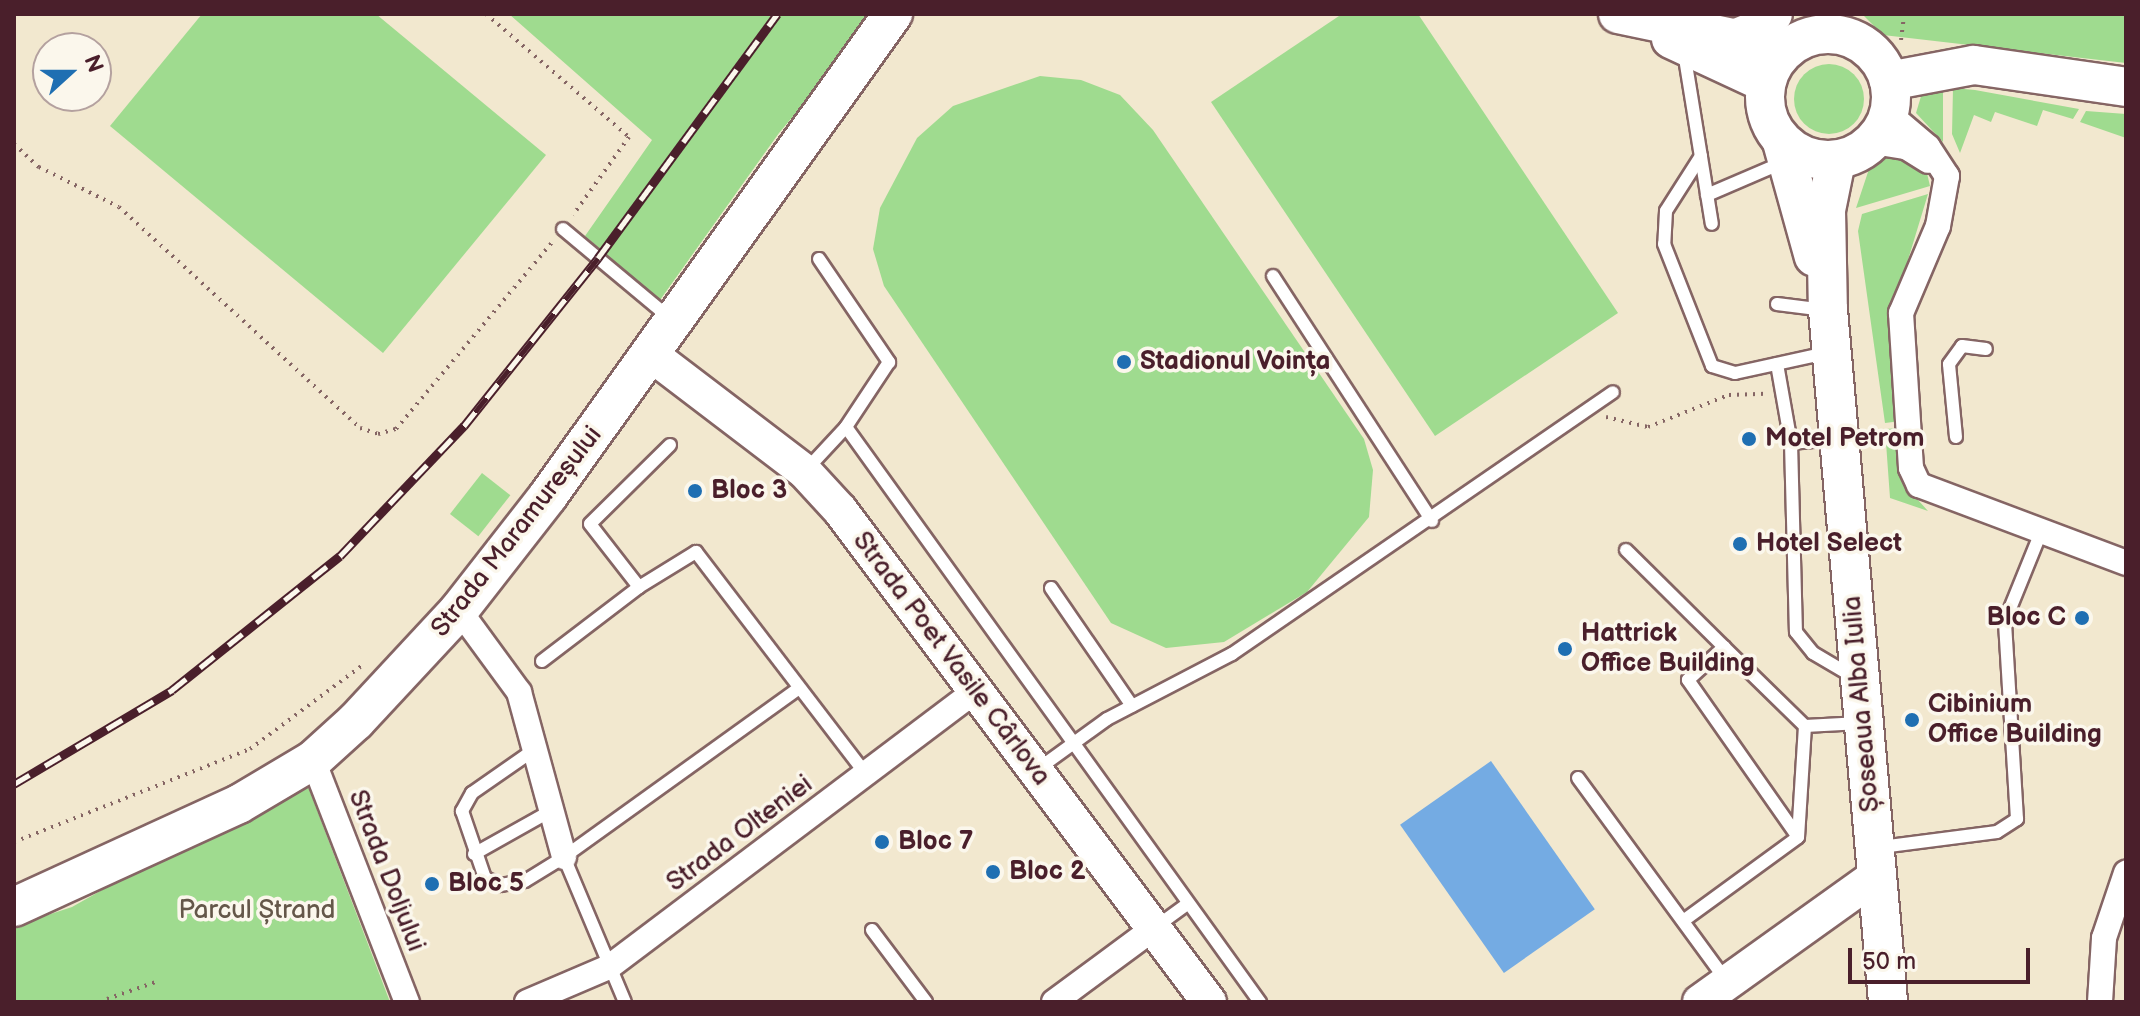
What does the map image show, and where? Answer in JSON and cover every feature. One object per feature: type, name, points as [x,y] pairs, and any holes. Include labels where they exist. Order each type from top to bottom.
[{"type":"main road","name":"Strada Maramureșului","points":[[14,907],[130,859],[313,760],[459,610],[653,356],[893,14]]},
{"type":"main road","points":[[1618,14],[1766,83]]},
{"type":"main road","points":[[1670,38],[1729,41],[1836,25],[1872,53],[1883,112]]},
{"type":"main road","points":[[1785,31],[1766,83],[1768,119],[1784,151],[1806,157],[1836,161],[1883,112],[1974,65],[2126,87]]},
{"type":"main road","name":"Șoseaua Alba Iulia","points":[[1784,151],[1828,310]]},
{"type":"main road","name":"Șoseaua Alba Iulia","points":[[1836,161],[1826,210],[1828,310],[1888,1002]]},
{"type":"street","points":[[1883,112],[1943,163],[1949,193],[1901,313],[1911,468],[1931,495],[2126,563]]},
{"type":"street","name":"Strada Poet Vasile Cârlova","points":[[653,356],[805,472],[1036,771],[1209,1002]]},
{"type":"street","points":[[459,610],[509,670],[547,813],[564,857]]},
{"type":"street","name":"Strada Olteniei","points":[[527,1002],[609,967],[975,691]]},
{"type":"street","name":"Strada Doljului","points":[[313,760],[407,1002]]},
{"type":"street","points":[[1700,1002],[1875,862]]},
{"type":"street","points":[[2100,1002],[2104,938],[2126,873]]},
{"type":"street","points":[[1054,1002],[1154,928]]},
{"type":"lane","points":[[1670,38],[1701,156],[1712,224]]},
{"type":"lane","points":[[1707,195],[1784,151]]},
{"type":"lane","points":[[1701,156],[1666,211],[1670,267],[1712,366],[1735,373],[1833,352]]},
{"type":"lane","points":[[563,229],[675,323]]},
{"type":"lane","points":[[805,472],[846,427],[889,362],[819,259]]},
{"type":"lane","points":[[1273,276],[1432,521]]},
{"type":"lane","points":[[1777,304],[1828,310]]},
{"type":"lane","points":[[1956,437],[1949,364],[1962,346],[1986,349]]},
{"type":"lane","points":[[1777,364],[1791,443],[1796,632],[1813,653],[1859,680]]},
{"type":"lane","points":[[1036,771],[1132,706],[1232,654],[1432,521],[1613,392]]},
{"type":"lane","points":[[846,427],[1260,1002]]},
{"type":"lane","points":[[1791,443],[1840,439]]},
{"type":"lane","points":[[639,587],[590,524],[592,515],[670,445]]},
{"type":"lane","points":[[1875,862],[1997,832],[2017,819],[2005,621],[2040,535]]},
{"type":"lane","points":[[1626,550],[1805,726],[1862,723]]},
{"type":"lane","points":[[542,661],[639,587],[696,552],[866,774]]},
{"type":"lane","points":[[1051,588],[1132,706]]},
{"type":"lane","points":[[1724,647],[1688,680],[1798,837]]},
{"type":"lane","points":[[531,752],[472,793],[462,811],[474,854],[485,878],[500,885],[525,881],[564,857],[799,688]]},
{"type":"lane","points":[[1798,837],[1805,726]]},
{"type":"lane","points":[[1578,778],[1728,982]]},
{"type":"lane","points":[[474,854],[547,813]]},
{"type":"lane","points":[[1683,921],[1798,837]]},
{"type":"lane","points":[[564,857],[625,1002]]},
{"type":"lane","points":[[1154,928],[1187,904]]},
{"type":"lane","points":[[872,930],[926,1002]]},
{"type":"path","points":[[14,144],[39,167],[119,207],[360,428],[378,434],[396,429],[563,229],[629,137],[486,14]]},
{"type":"path","points":[[1901,40],[1904,14]]},
{"type":"path","points":[[1586,412],[1648,427],[1748,390],[1783,398]]},
{"type":"path","points":[[14,842],[250,749],[373,656]]},
{"type":"path","points":[[107,999],[156,982]]},
{"type":"green space","points":[[202,14],[376,14],[546,155],[383,353],[110,126]]},
{"type":"green space","points":[[509,14],[879,14],[779,133],[660,300],[585,236],[652,140]]},
{"type":"green space","points":[[1342,14],[1418,14],[1618,313],[1435,436],[1211,102]]},
{"type":"green space","points":[[1862,14],[2126,14],[2126,63],[1883,35]]},
{"type":"green space","points":[[1829,64],[1848,70],[1858,80],[1864,99],[1858,118],[1848,128],[1829,134],[1810,128],[1800,118],[1794,99],[1800,80],[1810,70]]},
{"type":"green space","name":"Stadionul Voința","points":[[1040,76],[1081,80],[1120,95],[1153,130],[1364,439],[1373,470],[1369,517],[1307,592],[1224,642],[1166,648],[1111,623],[884,286],[873,249],[880,208],[917,138],[953,106]]},
{"type":"green space","points":[[1943,83],[1943,142],[1916,113],[1922,93]]},
{"type":"green space","points":[[1953,88],[2079,109],[2073,119],[2043,110],[2037,126],[1995,112],[1991,122],[1974,115],[1960,153],[1952,134]]},
{"type":"green space","points":[[2086,111],[2126,114],[2126,138],[2080,122]]},
{"type":"green space","points":[[1894,152],[1926,169],[1930,186],[1856,208],[1869,169]]},
{"type":"green space","points":[[1928,194],[1897,296],[1901,421],[1885,423],[1858,231],[1862,214]]},
{"type":"green space","points":[[1902,428],[1908,489],[1928,511],[1890,498],[1885,429]]},
{"type":"green space","points":[[482,473],[510,495],[478,536],[450,514]]},
{"type":"green space","name":"Parcul Ștrand","points":[[304,776],[390,1002],[15,1002],[14,926],[72,907]]},
{"type":"water","points":[[1491,761],[1595,909],[1504,973],[1400,825]]},
{"type":"railway","points":[[14,784],[172,690],[340,556],[464,426],[598,258],[777,14]]},
{"type":"place","name":"Stadionul Voința","points":[[1124,362]]},
{"type":"place","name":"Motel Petrom","points":[[1749,439]]},
{"type":"place","name":"Bloc 3","points":[[695,491]]},
{"type":"place","name":"Hotel Select","points":[[1740,544]]},
{"type":"place","name":"Bloc C","points":[[2082,618]]},
{"type":"place","name":"Hattrick Office Building","points":[[1565,649]]},
{"type":"place","name":"Cibinium Office Building","points":[[1912,720]]},
{"type":"place","name":"Bloc 7","points":[[882,842]]},
{"type":"place","name":"Bloc 2","points":[[993,872]]},
{"type":"place","name":"Bloc 5","points":[[432,884]]}]
